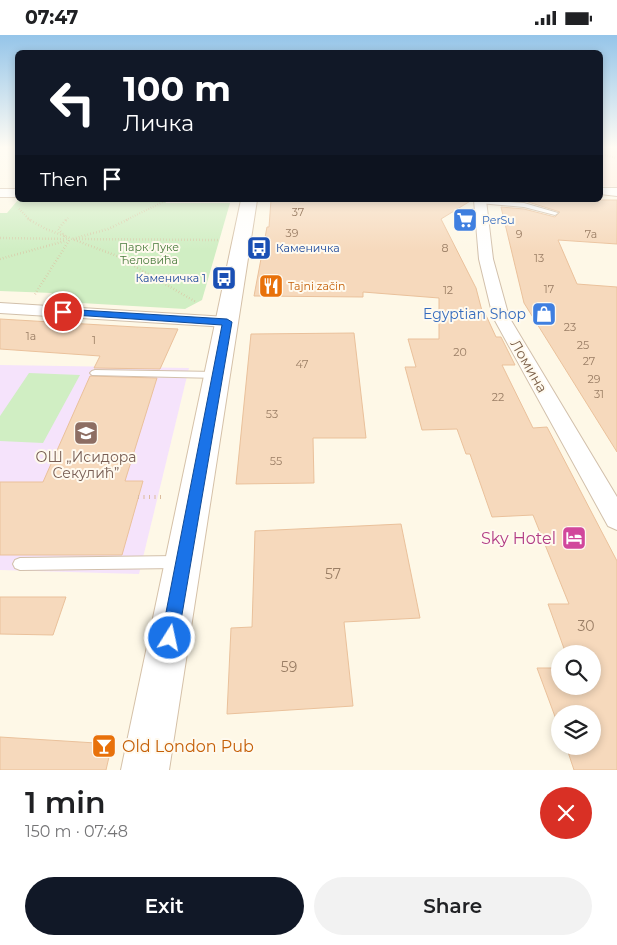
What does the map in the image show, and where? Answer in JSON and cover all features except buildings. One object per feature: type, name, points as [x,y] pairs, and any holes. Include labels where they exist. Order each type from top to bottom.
[{"type":"street","points":[[603,191],[617,192]]},
{"type":"street","points":[[2,196],[15,194]]},
{"type":"street","points":[[145,770],[249,202]]},
{"type":"street","name":"Ломина","points":[[480,202],[488,273],[501,317],[617,519]]},
{"type":"street","points":[[0,308],[228,317]]},
{"type":"lane","points":[[491,202],[524,205],[554,213]]},
{"type":"lane","points":[[95,373],[217,375]]},
{"type":"lane","points":[[20,564],[184,562]]},
{"type":"path","points":[[0,259],[108,229],[163,202]]},
{"type":"path","points":[[18,207],[23,215],[31,221],[70,239],[104,250],[228,317]]},
{"type":"path","points":[[68,218],[58,229],[70,239]]},
{"type":"path","points":[[0,238],[243,240]]},
{"type":"path","points":[[24,310],[70,239]]},
{"type":"path","points":[[138,497],[168,497]]},
{"type":"shaded area","points":[[603,182],[617,182],[617,187],[603,186]]},
{"type":"shaded area","name":"ОШ „Исидора Секулић”","points":[[0,365],[189,368],[139,574],[0,570]]},
{"type":"green space","name":"Парк Луке Ћеловића","points":[[16,202],[230,203],[202,300],[185,309],[46,301],[52,293],[0,291],[0,213],[7,213]]},
{"type":"green space","points":[[29,373],[80,375],[43,443],[0,441],[0,416]]},
{"type":"place","name":"PerSu","points":[[465,220]]},
{"type":"place","name":"Каменичка","points":[[259,248]]},
{"type":"place","name":"Каменичка 1","points":[[224,278]]},
{"type":"place","name":"Tajni začin","points":[[271,286]]},
{"type":"place","name":"Egyptian Shop","points":[[544,314]]},
{"type":"place","name":"ОШ „Исидора Секулић”","points":[[86,433]]},
{"type":"place","name":"Sky Hotel","points":[[574,538]]},
{"type":"place","name":"Old London Pub","points":[[104,746]]},
{"type":"route","points":[[63,312],[227,322],[170,638]]}]
